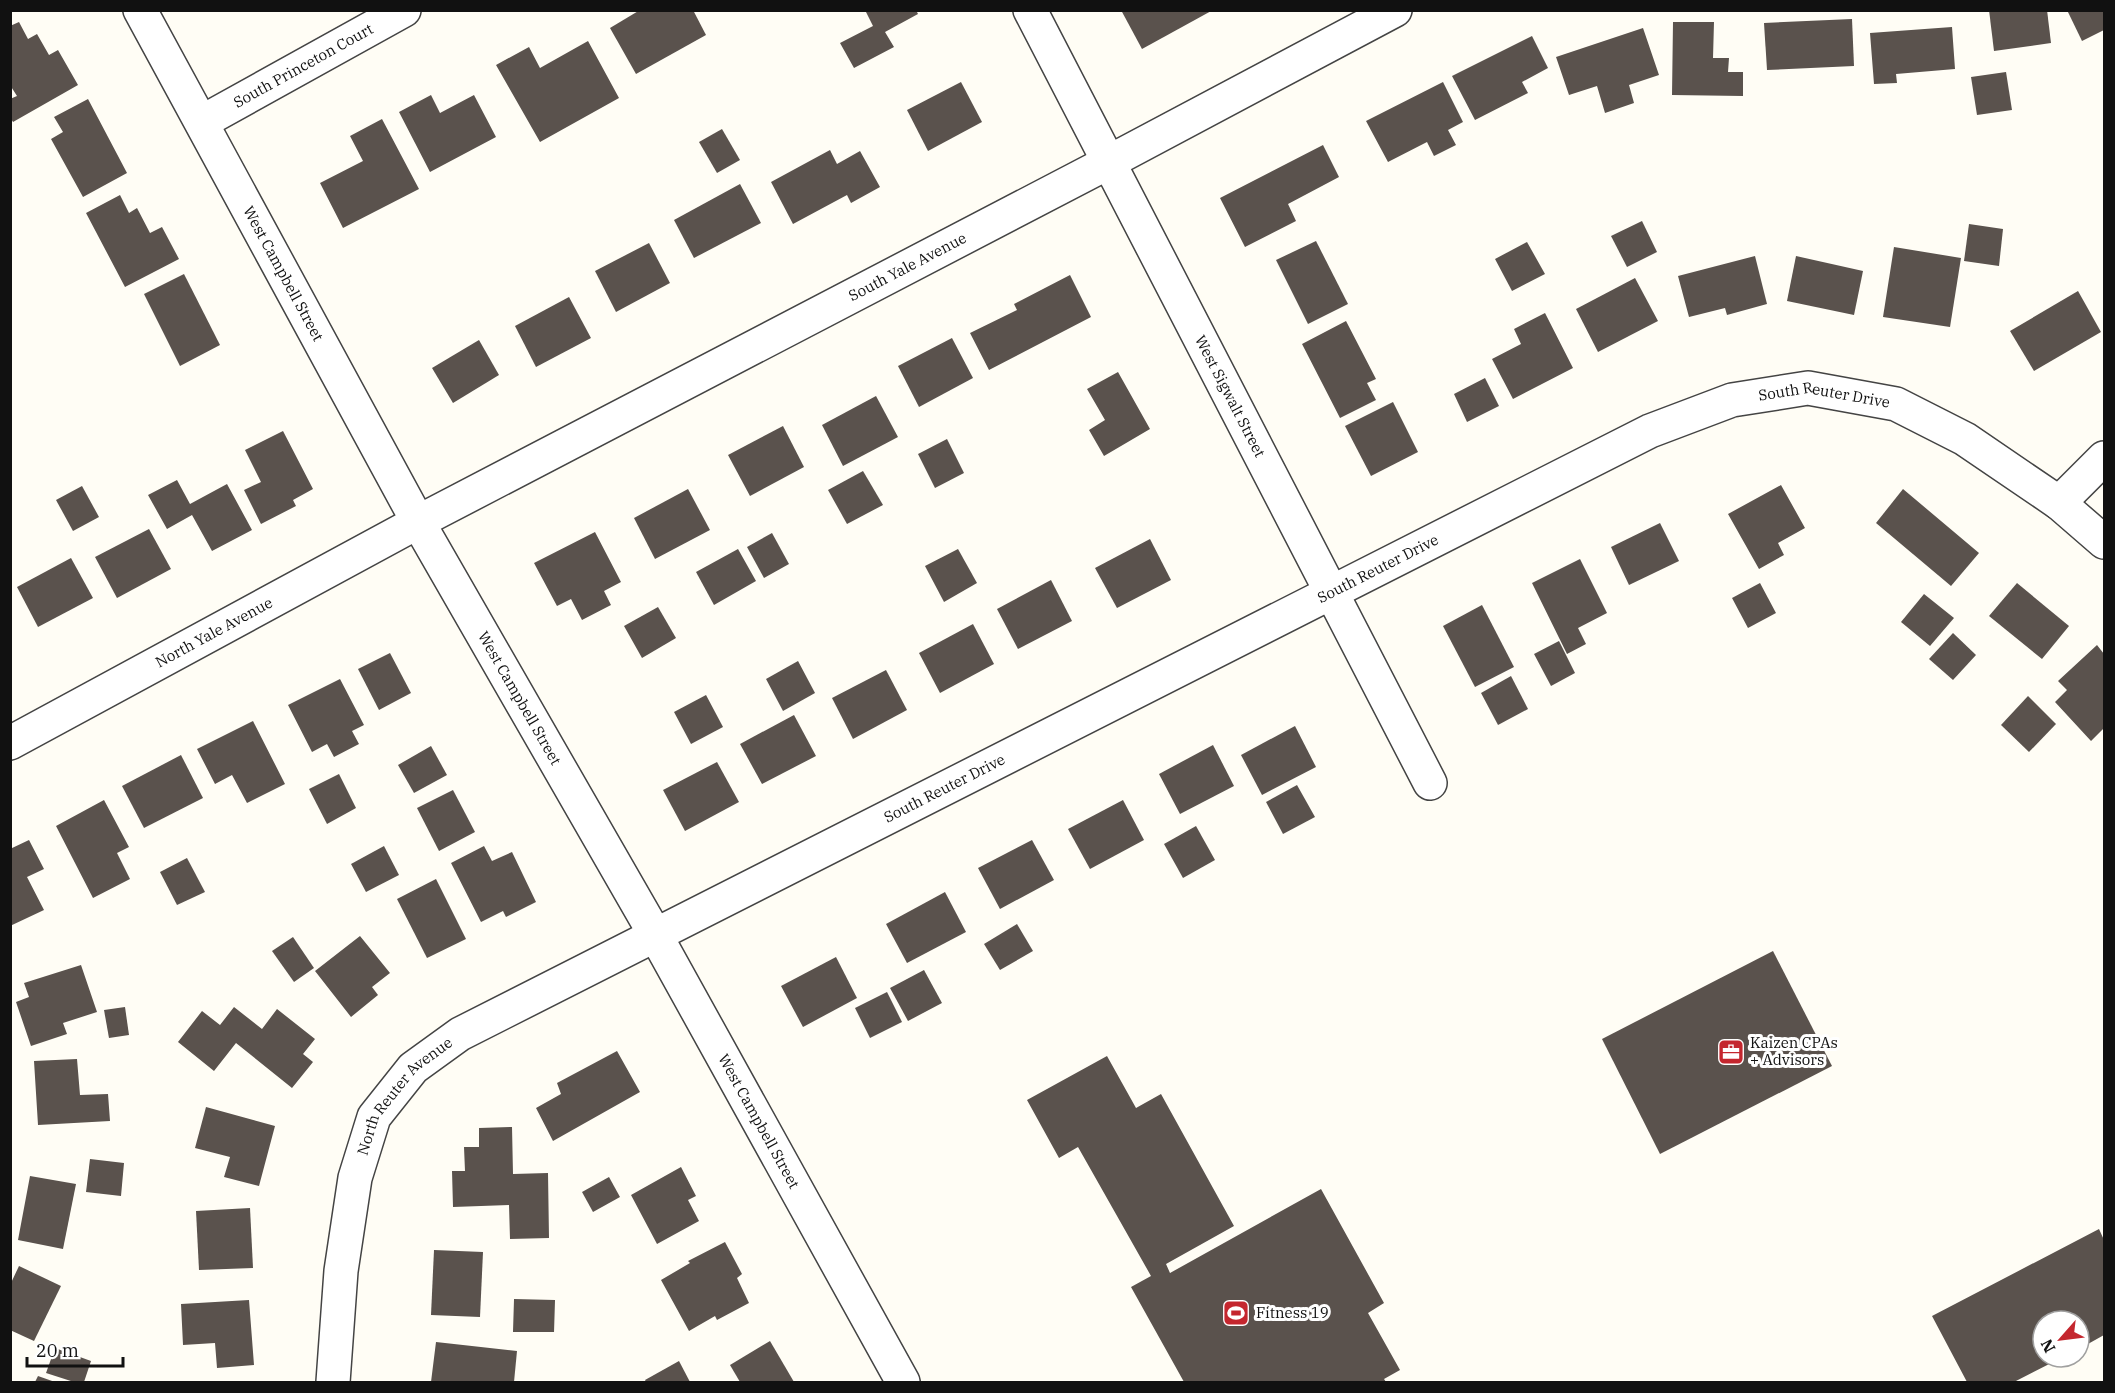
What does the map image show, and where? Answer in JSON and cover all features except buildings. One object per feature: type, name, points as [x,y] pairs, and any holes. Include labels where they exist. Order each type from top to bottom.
[{"type":"street","name":"West Campbell Street","points":[[140,10],[418,522],[656,936],[903,1383]]},
{"type":"street","name":"South Princeton Court","points":[[201,122],[404,10]]},
{"type":"street","name":"West Sigwalt Street","points":[[1030,10],[1430,783]]},
{"type":"street","name":"South Yale Avenue","points":[[418,522],[1109,162],[1395,10]]},
{"type":"street","name":"South Reuter Drive","points":[[656,936],[1650,432],[1732,400],[1808,388],[1896,404],[1965,439],[2059,503],[2104,542]]},
{"type":"street","points":[[2059,503],[2104,458]]},
{"type":"street","name":"North Yale Avenue","points":[[10,744],[418,522]]},
{"type":"street","name":"North Reuter Avenue","points":[[333,1383],[341,1271],[355,1178],[374,1117],[413,1068],[460,1034],[656,936]]},
{"type":"place","name":"Kaizen CPAs + Advisors","points":[[1731,1052]]},
{"type":"place","name":"Fitness 19","points":[[1236,1313]]}]
